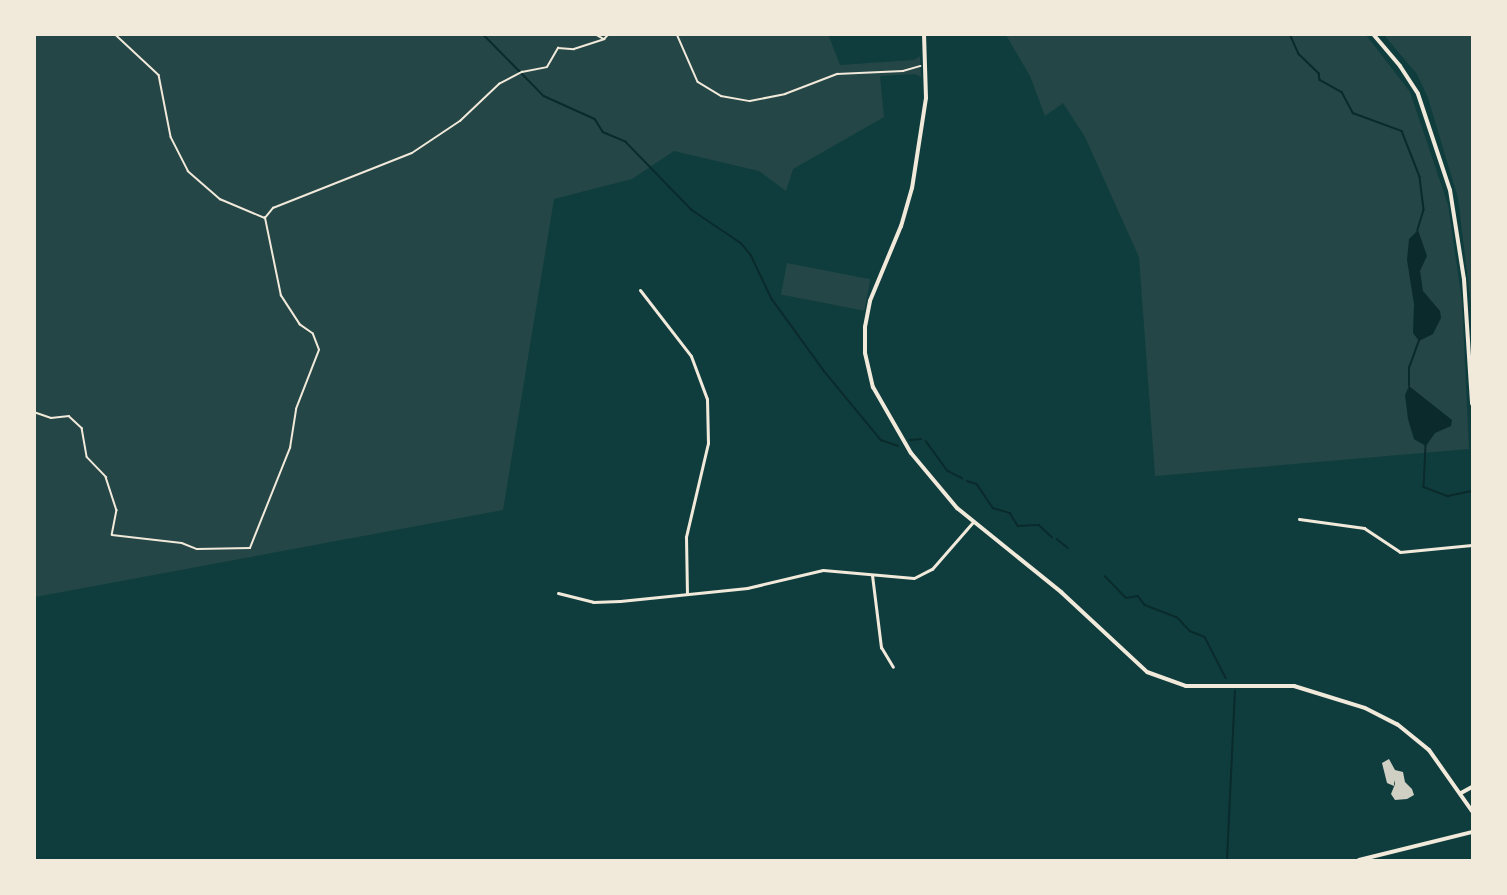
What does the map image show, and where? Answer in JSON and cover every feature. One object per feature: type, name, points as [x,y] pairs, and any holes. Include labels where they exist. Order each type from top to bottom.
[{"type":"street","points":[[924,34],[925,110],[912,188],[901,227],[870,300],[865,353],[873,387],[896,432],[934,484],[973,522],[1061,592],[1123,653],[1156,678],[1196,687],[1294,686],[1342,699],[1376,713],[1413,736],[1440,763],[1473,811]]},
{"type":"street","points":[[1372,34],[1400,66],[1418,94],[1448,184],[1464,279],[1473,404]]},
{"type":"street","points":[[640,290],[691,356],[707,399],[708,443],[686,537],[687,594]]},
{"type":"street","points":[[1299,519],[1364,528],[1400,552],[1473,545]]},
{"type":"street","points":[[558,593],[599,602],[747,588],[812,571],[921,577],[973,522]]},
{"type":"street","points":[[872,575],[882,654],[893,667]]},
{"type":"street","points":[[1461,794],[1473,787]]},
{"type":"street","points":[[1359,861],[1473,832]]},
{"type":"path","points":[[115,34],[159,75],[171,137],[188,171],[220,199],[265,219]]},
{"type":"path","points":[[595,34],[604,39]]},
{"type":"path","points":[[34,412],[51,418],[69,416],[82,428],[87,457],[106,477],[117,510],[112,535],[182,543],[197,549],[250,548],[291,448],[296,408],[319,350],[313,334],[300,324],[281,296],[265,219],[273,208],[412,153],[460,121],[499,84],[522,72],[547,67],[558,48],[574,49],[604,39],[609,34]]},
{"type":"path","points":[[645,34],[656,34]]},
{"type":"path","points":[[677,34],[698,82],[721,96],[750,101],[785,94],[837,74],[903,71],[925,64]]},
{"type":"shaded area","points":[[828,34],[840,65],[914,60],[920,56],[921,77],[915,74],[880,76],[884,117],[793,169],[786,191],[759,171],[674,151],[632,179],[554,199],[503,510],[35,597],[35,35]]},
{"type":"shaded area","points":[[1006,35],[1366,35],[1410,92],[1448,205],[1462,301],[1469,449],[1155,476],[1139,257],[1085,137],[1063,103],[1045,116],[1030,76]]},
{"type":"shaded area","points":[[1384,35],[1472,35],[1472,313],[1458,198],[1428,98],[1417,74]]},
{"type":"shaded area","points":[[1418,230],[1427,256],[1420,271],[1423,291],[1440,311],[1441,318],[1433,334],[1419,341],[1413,333],[1414,304],[1407,260],[1409,239]]},
{"type":"shaded area","points":[[787,263],[870,279],[864,311],[781,294]]},
{"type":"shaded area","points":[[1409,386],[1452,420],[1451,426],[1435,433],[1426,446],[1414,439],[1408,419],[1405,395]]},
{"type":"building","points":[[1389,759],[1395,770],[1403,772],[1405,782],[1412,789],[1414,795],[1407,799],[1395,800],[1391,794],[1395,784],[1394,780],[1394,786],[1387,783],[1382,763]]},
{"type":"waterway","points":[[483,34],[544,96],[595,119],[603,132],[626,142],[692,210],[741,243],[751,255],[772,299],[825,372],[881,440],[898,446]]},
{"type":"waterway","points":[[1290,34],[1299,54],[1319,73],[1320,80],[1342,92],[1353,113],[1402,131],[1420,177],[1424,210],[1418,230]]},
{"type":"waterway","points":[[1409,386],[1409,368],[1419,341]]},
{"type":"waterway","points":[[910,440],[921,439]]},
{"type":"waterway","points":[[926,441],[948,471],[962,478]]},
{"type":"waterway","points":[[1426,446],[1424,487],[1448,496],[1472,491]]},
{"type":"waterway","points":[[967,481],[977,484],[993,508],[1010,513],[1018,526],[1039,525],[1052,537]]},
{"type":"waterway","points":[[1057,539],[1068,548]]},
{"type":"waterway","points":[[1105,576],[1126,598],[1138,596],[1145,605],[1177,617],[1190,631],[1205,637],[1226,678]]},
{"type":"waterway","points":[[1227,860],[1235,691]]}]
